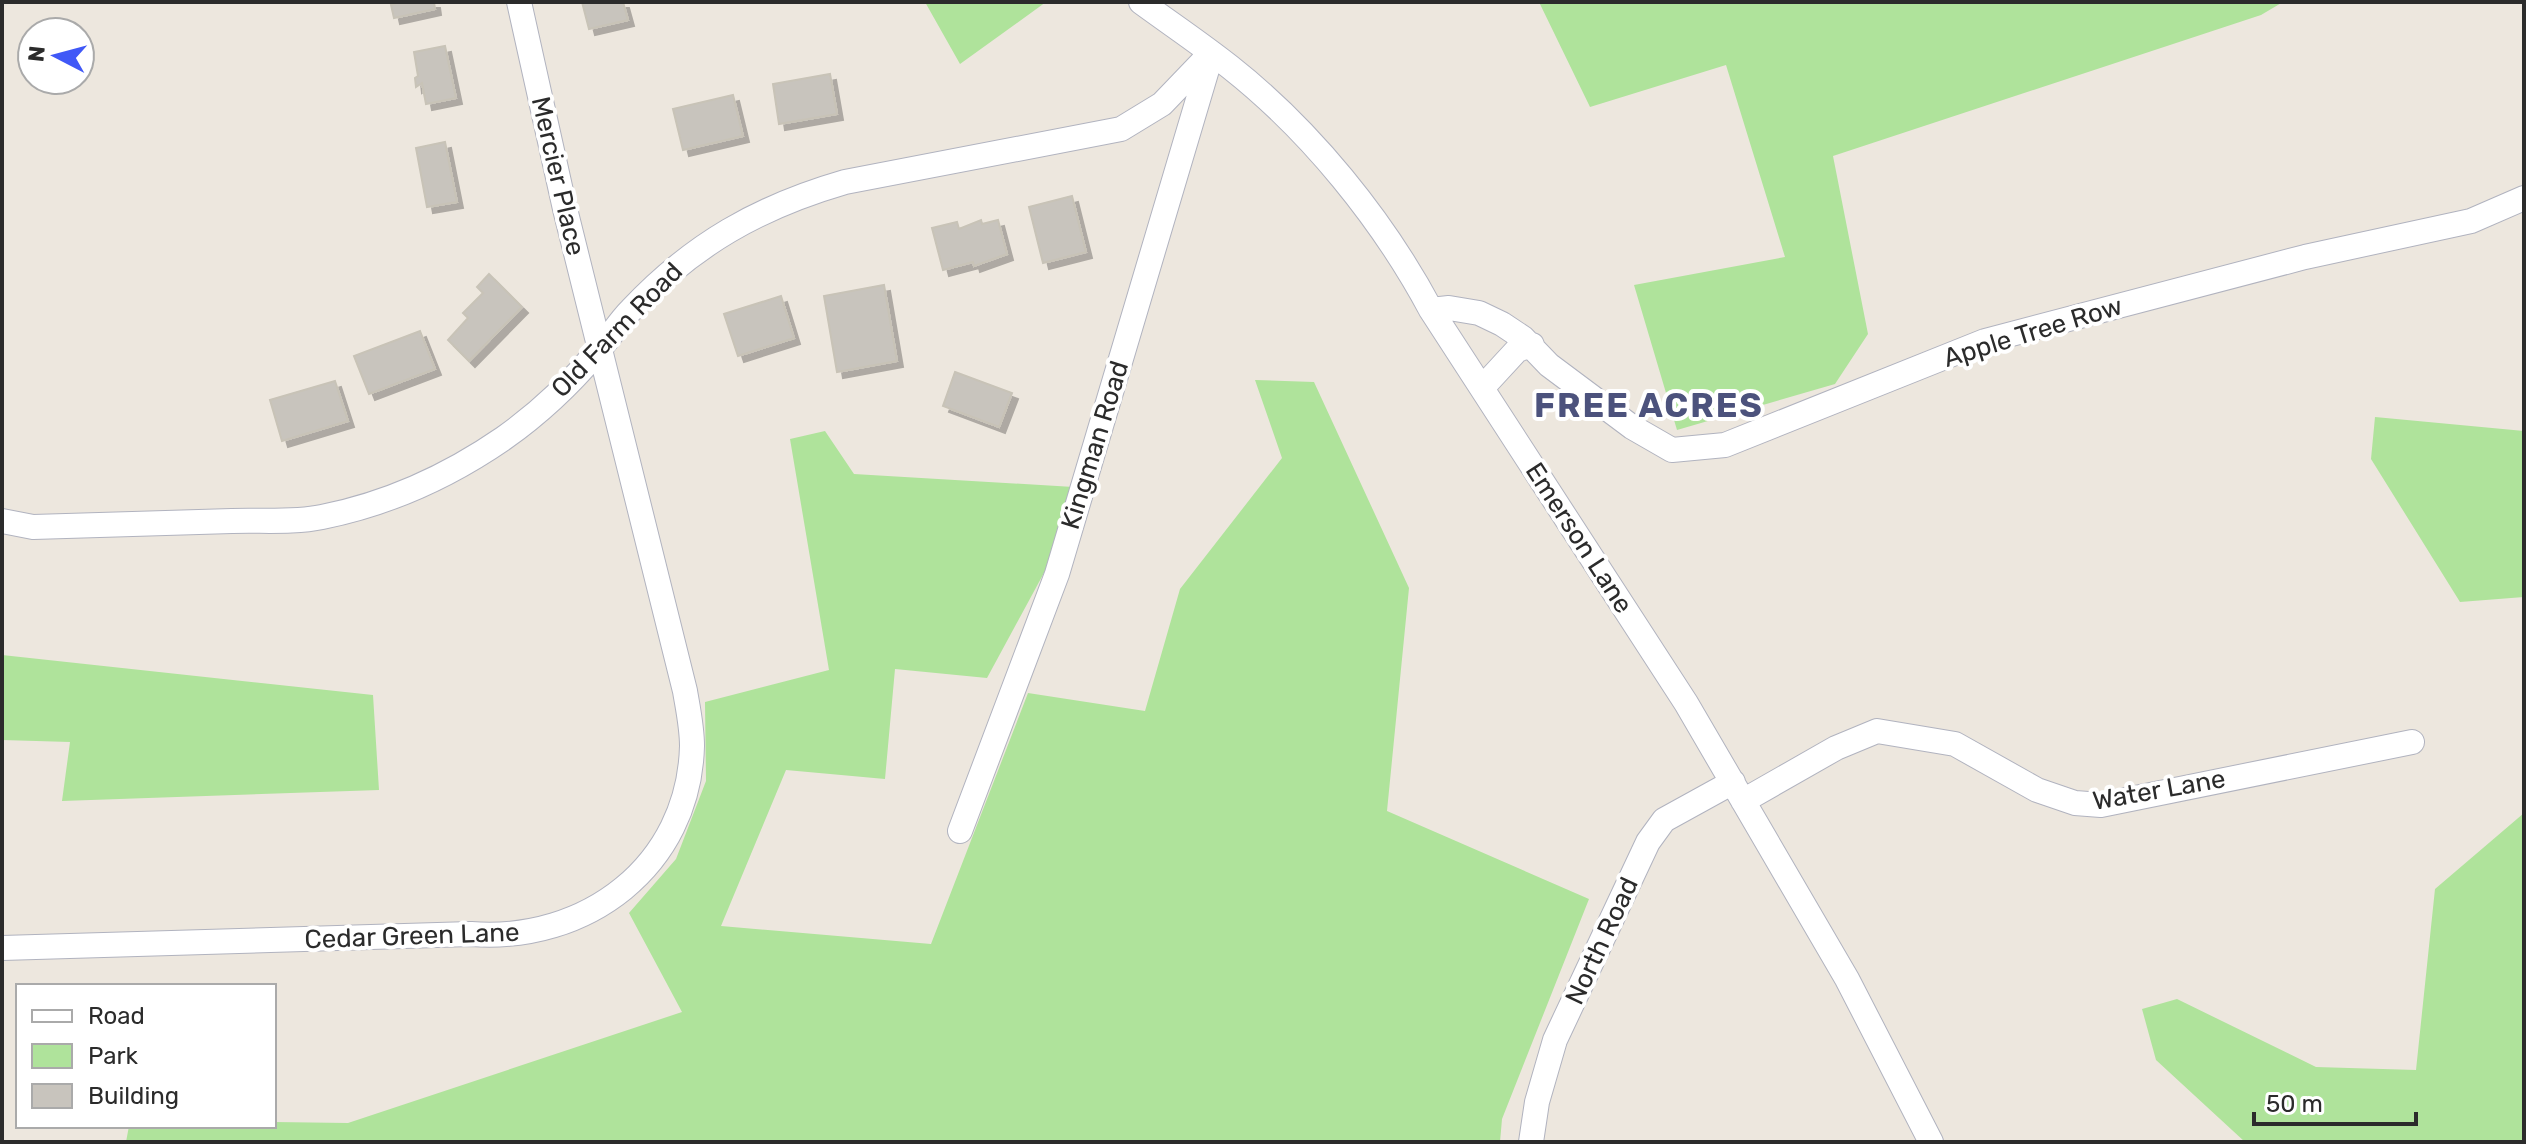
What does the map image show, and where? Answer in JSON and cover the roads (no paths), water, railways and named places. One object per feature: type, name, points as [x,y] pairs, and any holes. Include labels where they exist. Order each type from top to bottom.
[{"type":"street","name":"Mercier Place","points":[[519,2],[600,349]]},
{"type":"street","name":"Emerson Lane","points":[[1141,2],[1231,68],[1302,134],[1347,187],[1411,272],[1431,310],[1686,703],[1847,979],[1931,1142]]},
{"type":"street","name":"Old Farm Road","points":[[2,521],[33,527],[319,518],[368,505],[416,487],[462,465],[505,437],[545,405],[668,273],[726,230],[764,210],[845,182],[1121,129],[1162,104],[1211,53]]},
{"type":"street","name":"Kingman Road","points":[[960,831],[1057,574],[1211,53]]},
{"type":"street","name":"Apple Tree Row","points":[[1431,310],[1449,308],[1479,313],[1502,324],[1532,345],[1549,365],[1598,402],[1632,427],[1672,450],[1725,445],[1985,341],[2305,257],[2471,221],[2524,198]]},
{"type":"street","points":[[1482,388],[1517,350],[1532,345]]},
{"type":"street","name":"Cedar Green Lane","points":[[2,948],[532,933],[571,921],[607,902],[638,875],[663,843],[680,806],[690,766],[691,725],[600,349]]},
{"type":"street","name":"Water Lane","points":[[1738,792],[1877,731],[1955,744],[2037,790],[2075,803],[2101,805],[2412,742]]},
{"type":"street","name":"North Road","points":[[1531,1142],[1537,1102],[1555,1040],[1648,842],[1664,820],[1738,792]]},
{"type":"district","name":"FREE ACRES","points":[[1649,405]]}]
